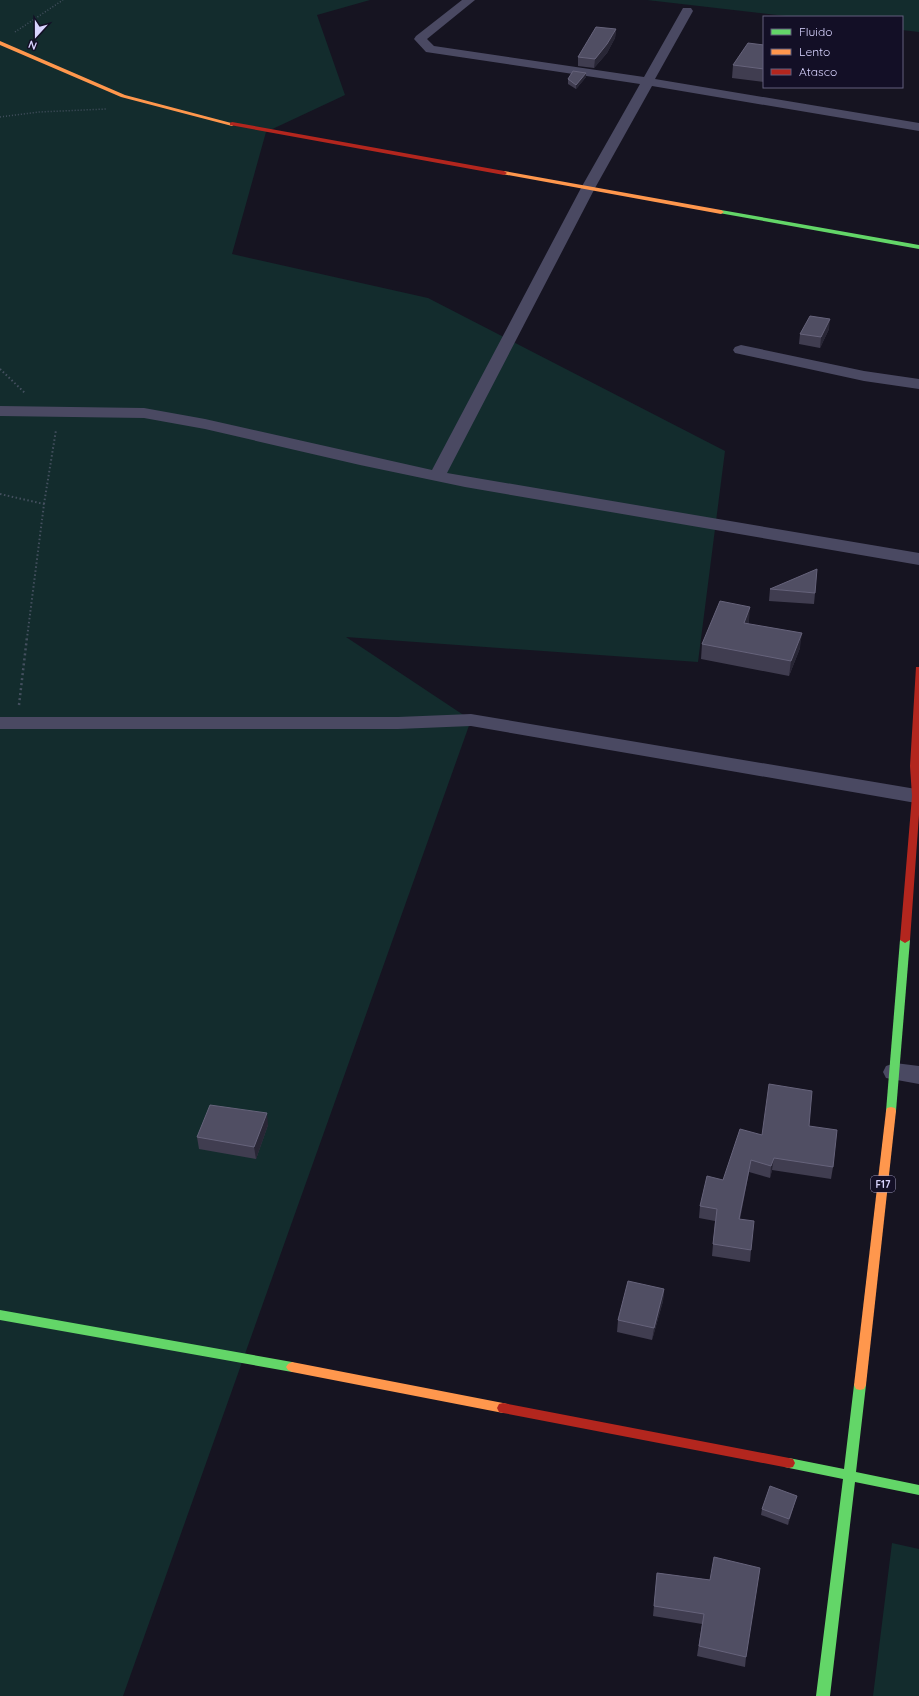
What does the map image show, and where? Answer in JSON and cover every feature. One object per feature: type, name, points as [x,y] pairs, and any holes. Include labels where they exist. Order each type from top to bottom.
[{"type":"main road","points":[[0,43],[123,96],[230,124],[919,247]]},
{"type":"main road","name":"F17","points":[[823,1696],[850,1475],[895,1072],[916,796],[919,669]]},
{"type":"main road","points":[[0,1315],[271,1363],[850,1475],[919,1490]]},
{"type":"street","points":[[469,0],[420,39],[430,49],[646,81],[919,127]]},
{"type":"street","points":[[437,476],[588,188],[646,81],[687,11]]},
{"type":"street","points":[[742,350],[864,376],[919,384]]},
{"type":"street","points":[[0,411],[144,413],[205,424],[360,460],[437,476],[919,559]]},
{"type":"street","points":[[8,723],[398,723],[471,720],[916,796]]},
{"type":"street","points":[[895,1072],[919,1075]]},
{"type":"path","points":[[12,33],[63,0]]},
{"type":"path","points":[[0,117],[40,112],[110,109]]},
{"type":"path","points":[[0,494],[44,504],[8,723]]},
{"type":"green space","points":[[0,0],[370,0],[317,15],[345,95],[266,132],[232,254],[428,298],[725,451],[698,662],[346,637],[471,720],[123,1696],[0,1696]]},
{"type":"green space","points":[[647,0],[919,0],[919,32],[903,30],[903,16],[785,16]]},
{"type":"green space","points":[[892,1543],[919,1549],[919,1696],[873,1696]]},
{"type":"building","points":[[596,27],[616,29],[607,44],[595,59],[578,57]]},
{"type":"building","points":[[748,43],[763,45],[763,69],[733,65]]},
{"type":"building","points":[[573,71],[586,73],[576,85],[568,79]]},
{"type":"building","points":[[810,316],[830,319],[821,337],[800,334]]},
{"type":"building","points":[[817,569],[815,593],[770,589]]},
{"type":"building","points":[[720,601],[750,607],[744,623],[802,633],[791,661],[702,644]]},
{"type":"building","points":[[769,1084],[812,1091],[809,1126],[837,1130],[833,1167],[774,1158],[771,1166],[751,1160],[739,1219],[754,1221],[751,1250],[713,1244],[717,1209],[700,1206],[707,1176],[723,1180],[740,1129],[762,1135]]},
{"type":"building","points":[[210,1105],[267,1113],[254,1147],[197,1137]]},
{"type":"building","points":[[628,1281],[664,1289],[654,1328],[618,1320]]},
{"type":"building","points":[[770,1486],[797,1496],[789,1519],[762,1509]]},
{"type":"building","points":[[714,1557],[760,1568],[746,1657],[699,1646],[704,1614],[654,1606],[657,1573],[710,1580]]},
{"type":"traffic: fast","points":[[721,212],[919,247]]},
{"type":"traffic: fast","points":[[891,1111],[905,940]]},
{"type":"traffic: fast","points":[[0,1315],[292,1367]]},
{"type":"traffic: fast","points":[[823,1696],[860,1385]]},
{"type":"traffic: fast","points":[[789,1463],[919,1490]]},
{"type":"traffic: slow","points":[[0,43],[123,96],[232,124]]},
{"type":"traffic: slow","points":[[504,173],[721,212]]},
{"type":"traffic: slow","points":[[860,1385],[891,1111]]},
{"type":"traffic: slow","points":[[292,1367],[503,1408]]},
{"type":"traffic: jam","points":[[232,124],[504,173]]},
{"type":"traffic: jam","points":[[905,940],[916,796],[914,766],[919,669]]},
{"type":"traffic: jam","points":[[503,1408],[789,1463]]}]
